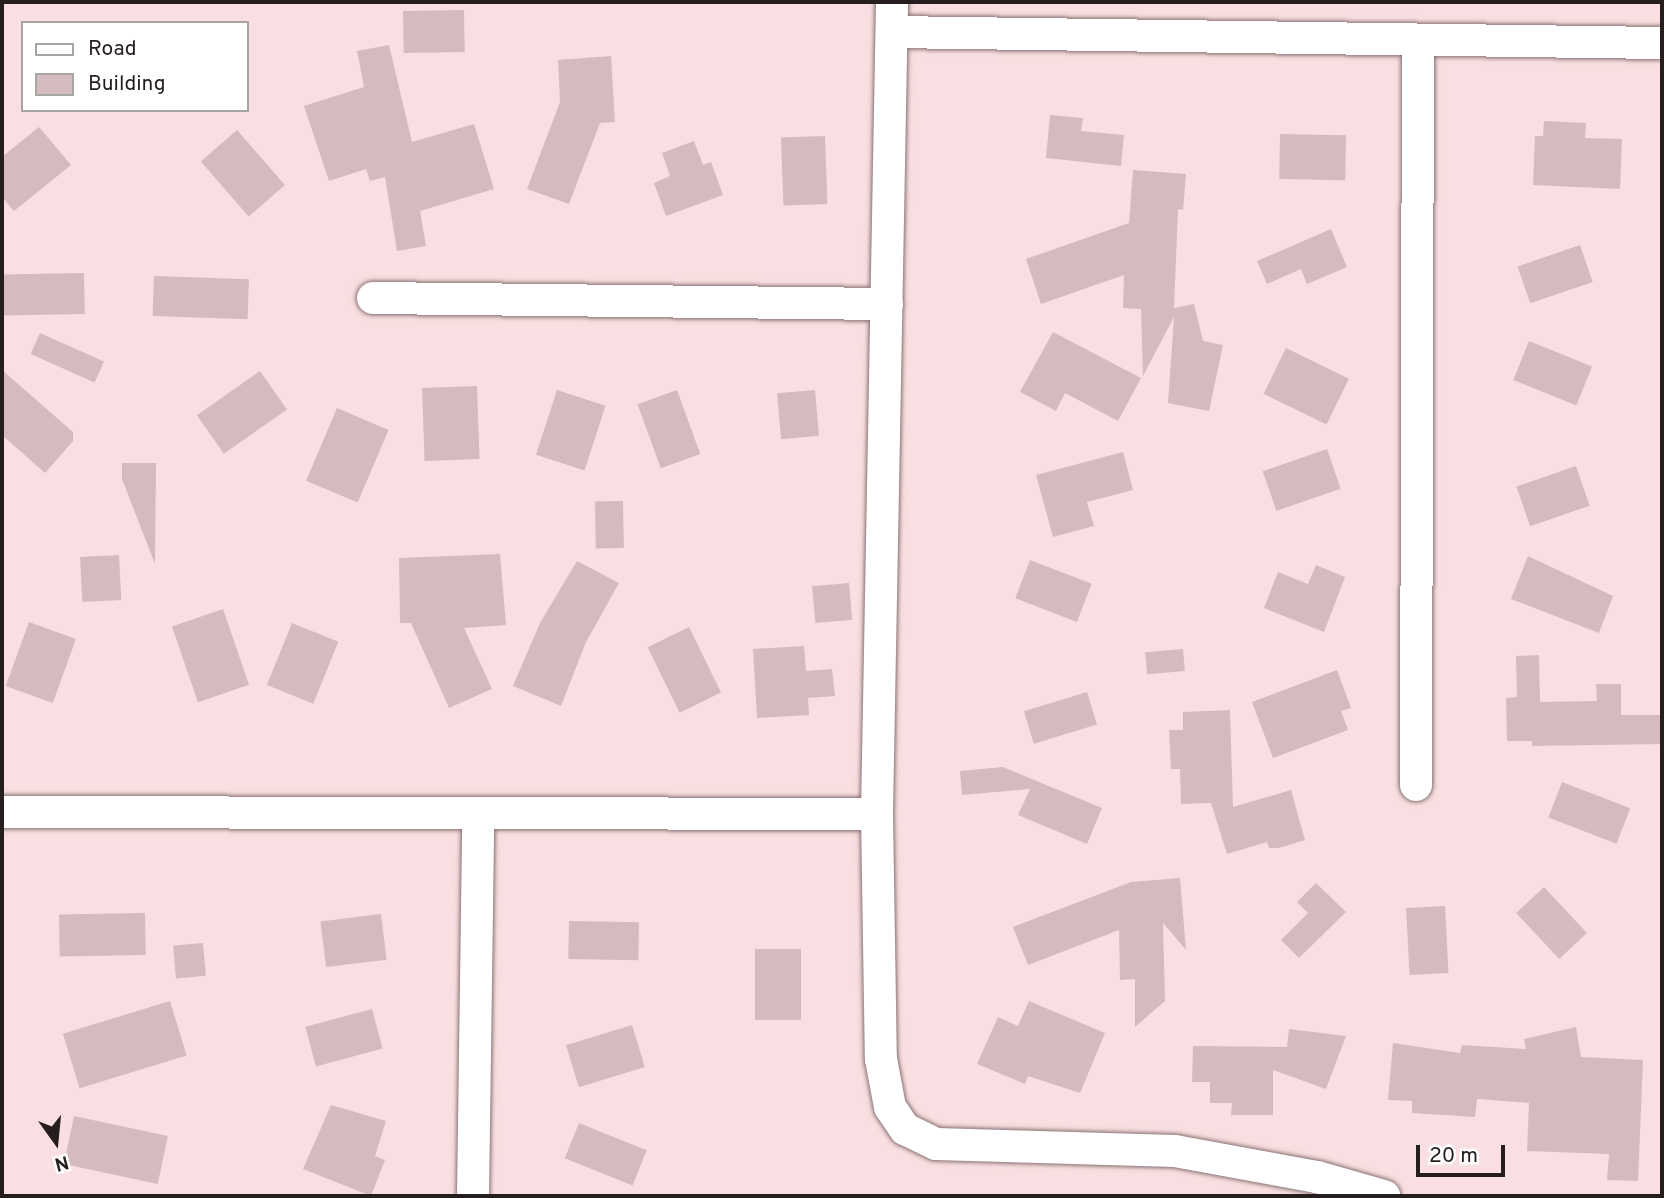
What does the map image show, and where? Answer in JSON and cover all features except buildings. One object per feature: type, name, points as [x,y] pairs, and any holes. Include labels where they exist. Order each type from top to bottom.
[{"type":"street","points":[[1384,1196],[1317,1177],[1175,1151],[936,1144],[905,1129],[890,1107],[882,1070],[877,814],[892,17],[1418,41],[1662,43]]},
{"type":"street","points":[[1416,785],[1418,41]]},
{"type":"street","points":[[373,298],[887,304]]},
{"type":"street","points":[[2,811],[478,815],[877,814]]},
{"type":"street","points":[[473,1196],[478,815]]}]
